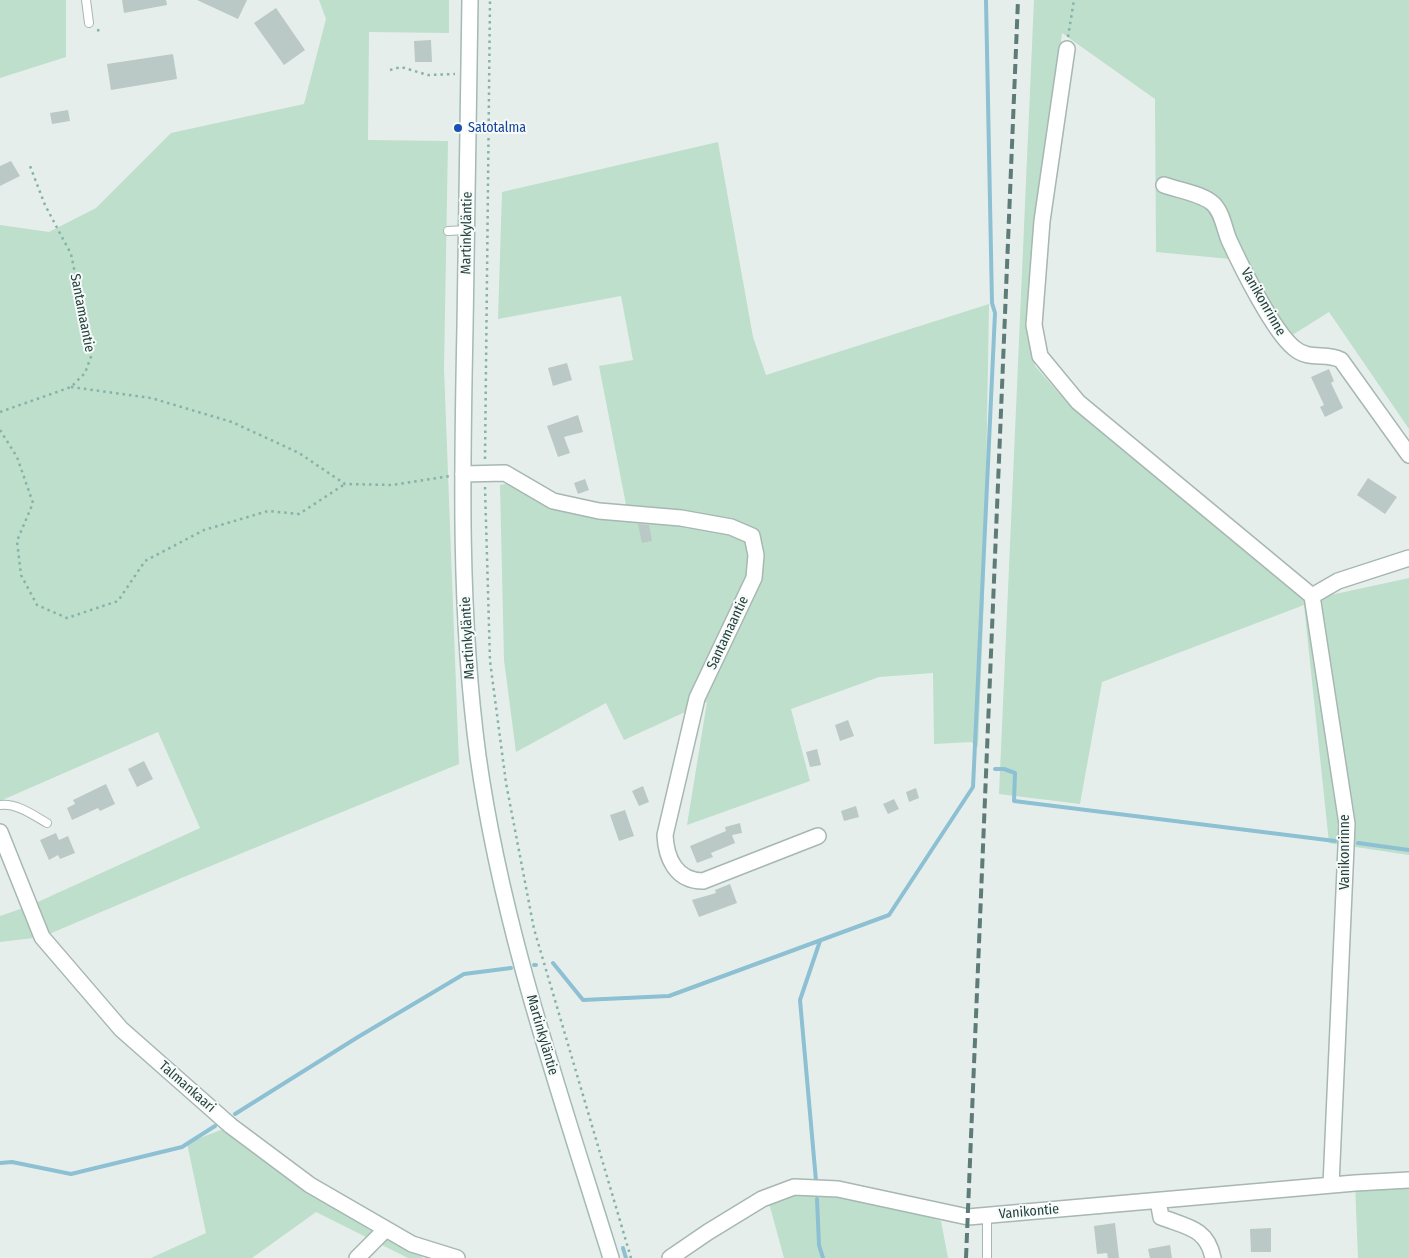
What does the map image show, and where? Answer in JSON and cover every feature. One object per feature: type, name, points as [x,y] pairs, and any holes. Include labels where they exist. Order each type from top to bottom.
[{"type":"street","name":"Martinkyläntie","points":[[470,0],[463,474],[467,647],[478,757],[514,935],[540,1029],[611,1258]]},
{"type":"street","points":[[1067,49],[1042,221],[1034,325],[1040,356],[1078,402],[1312,596],[1338,581],[1409,558]]},
{"type":"street","name":"Vanikonrinne","points":[[1164,185],[1206,199],[1215,206],[1244,272],[1286,340],[1302,354],[1332,356],[1341,360],[1409,455]]},
{"type":"street","name":"Santamaantie","points":[[463,474],[485,475],[505,473],[552,501],[599,511],[681,518],[731,526],[752,536],[756,555],[754,578],[697,698],[665,835],[666,852],[680,874],[692,881],[702,881],[818,836]]},
{"type":"street","name":"Vanikonrinne","points":[[1312,596],[1347,824],[1332,1185]]},
{"type":"street","name":"Talmankaari","points":[[0,832],[42,937],[121,1029],[231,1126],[310,1185],[412,1244],[457,1258]]},
{"type":"street","name":"Vanikontie","points":[[670,1258],[762,1199],[794,1187],[838,1189],[968,1216],[1409,1180]]},
{"type":"street","points":[[1158,1201],[1161,1217],[1201,1232],[1210,1244],[1213,1258]]},
{"type":"street","points":[[358,1258],[386,1229]]},
{"type":"lane","points":[[86,0],[89,23]]},
{"type":"lane","points":[[448,231],[467,230]]},
{"type":"lane","points":[[0,805],[6,804],[28,811],[47,823]]},
{"type":"lane","points":[[987,1258],[988,1215]]},
{"type":"path","points":[[490,0],[484,424],[490,661],[506,783],[534,929],[631,1258]]},
{"type":"path","points":[[1067,49],[1074,0]]},
{"type":"path","points":[[390,70],[401,67],[428,75],[469,72]]},
{"type":"path","name":"Santamaantie","points":[[30,166],[45,205],[71,254],[92,354],[85,373],[71,387]]},
{"type":"path","points":[[0,412],[71,387],[151,398],[232,422],[299,454],[345,484],[392,485],[463,474]]},
{"type":"path","points":[[0,430],[17,457],[33,503],[17,541],[22,575],[37,605],[67,618],[118,601],[145,561],[204,530],[268,511],[300,514],[345,484]]},
{"type":"path","points":[[611,1218],[619,1215]]},
{"type":"green space","points":[[0,0],[66,0],[66,57],[0,78]]},
{"type":"green space","points":[[319,0],[449,0],[449,33],[369,32],[368,140],[448,141],[444,368],[459,764],[42,937],[0,942],[0,916],[29,906],[200,828],[158,732],[0,801],[0,225],[49,232],[96,208],[171,133],[304,104],[326,19]]},
{"type":"green space","points":[[1034,0],[1409,0],[1409,429],[1329,312],[1278,344],[1230,259],[1156,252],[1155,99],[1062,33],[1027,323],[1035,366],[1071,407],[1291,590],[1326,596],[1409,578],[1409,855],[1329,843],[1304,605],[1102,682],[1080,804],[999,794]]},
{"type":"green space","points":[[718,142],[753,337],[766,375],[989,304],[984,598],[978,747],[971,742],[934,744],[933,673],[879,677],[791,709],[810,781],[687,825],[707,702],[624,740],[606,703],[516,752],[504,660],[500,485],[511,483],[629,520],[599,366],[633,360],[621,296],[498,319],[502,192]]},
{"type":"green space","points":[[231,1126],[303,1189],[381,1237],[414,1251],[423,1258],[408,1258],[316,1212],[252,1258],[151,1258],[206,1233],[187,1143]]},
{"type":"green space","points":[[1409,1180],[1409,1258],[1358,1258],[1355,1183]]},
{"type":"green space","points":[[794,1187],[838,1189],[941,1221],[948,1258],[784,1258],[769,1203]]},
{"type":"building","points":[[122,0],[166,0],[167,5],[124,13]]},
{"type":"building","points":[[197,0],[247,0],[238,19]]},
{"type":"building","points":[[276,8],[305,50],[284,65],[254,23]]},
{"type":"building","points":[[431,40],[432,62],[415,62],[414,41]]},
{"type":"building","points":[[173,54],[177,79],[111,90],[107,64]]},
{"type":"building","points":[[68,110],[70,121],[52,124],[50,113]]},
{"type":"building","points":[[11,161],[20,176],[0,186],[0,166]]},
{"type":"building","points":[[567,363],[572,380],[553,386],[548,368]]},
{"type":"building","points":[[1329,369],[1334,381],[1331,383],[1343,408],[1325,417],[1320,407],[1324,405],[1311,377]]},
{"type":"building","points":[[578,415],[583,432],[564,437],[570,453],[558,457],[547,426]]},
{"type":"building","points":[[1368,478],[1397,497],[1385,514],[1357,495]]},
{"type":"building","points":[[585,479],[589,490],[578,494],[574,483]]},
{"type":"building","points":[[638,524],[649,525],[652,541],[642,543]]},
{"type":"building","points":[[848,720],[854,736],[840,741],[835,725]]},
{"type":"building","points":[[817,749],[821,765],[810,767],[806,752]]},
{"type":"building","points":[[144,761],[153,779],[137,787],[128,769]]},
{"type":"building","points":[[106,784],[115,804],[100,811],[98,808],[72,820],[67,808],[75,804],[73,800]]},
{"type":"building","points":[[643,786],[649,802],[639,806],[632,791]]},
{"type":"building","points":[[916,788],[919,798],[909,802],[906,792]]},
{"type":"building","points":[[894,799],[899,809],[888,814],[883,804]]},
{"type":"building","points":[[856,806],[859,817],[844,821],[841,811]]},
{"type":"building","points":[[625,810],[634,836],[619,841],[610,815]]},
{"type":"building","points":[[740,823],[742,833],[732,835],[735,843],[711,853],[713,857],[697,863],[690,846],[726,831],[725,827]]},
{"type":"building","points":[[56,833],[59,840],[68,836],[75,853],[60,859],[58,855],[49,860],[40,840]]},
{"type":"building","points":[[730,884],[737,903],[699,917],[692,900],[716,893],[715,890]]},
{"type":"building","points":[[1115,1223],[1119,1258],[1108,1258],[1107,1253],[1097,1254],[1094,1226]]},
{"type":"building","points":[[1271,1228],[1271,1252],[1251,1252],[1250,1229]]},
{"type":"building","points":[[1170,1245],[1172,1258],[1150,1258],[1148,1249]]},
{"type":"waterway","points":[[553,963],[583,1000],[669,996],[889,915],[973,787],[995,313],[992,303],[986,0]]},
{"type":"waterway","points":[[995,769],[1004,769],[1015,773],[1014,801],[1335,841]]},
{"type":"waterway","points":[[1358,843],[1409,850]]},
{"type":"waterway","points":[[816,1181],[800,1000],[820,941]]},
{"type":"waterway","points":[[235,1114],[358,1037],[464,974],[511,968]]},
{"type":"waterway","points":[[0,1163],[12,1162],[71,1174],[182,1147],[215,1126]]},
{"type":"waterway","points":[[817,1199],[819,1245],[823,1258]]},
{"type":"waterway","points":[[623,1248],[626,1258]]},
{"type":"railway","points":[[966,1258],[1018,0]]},
{"type":"place","name":"Satotalma","points":[[458,128]]}]
